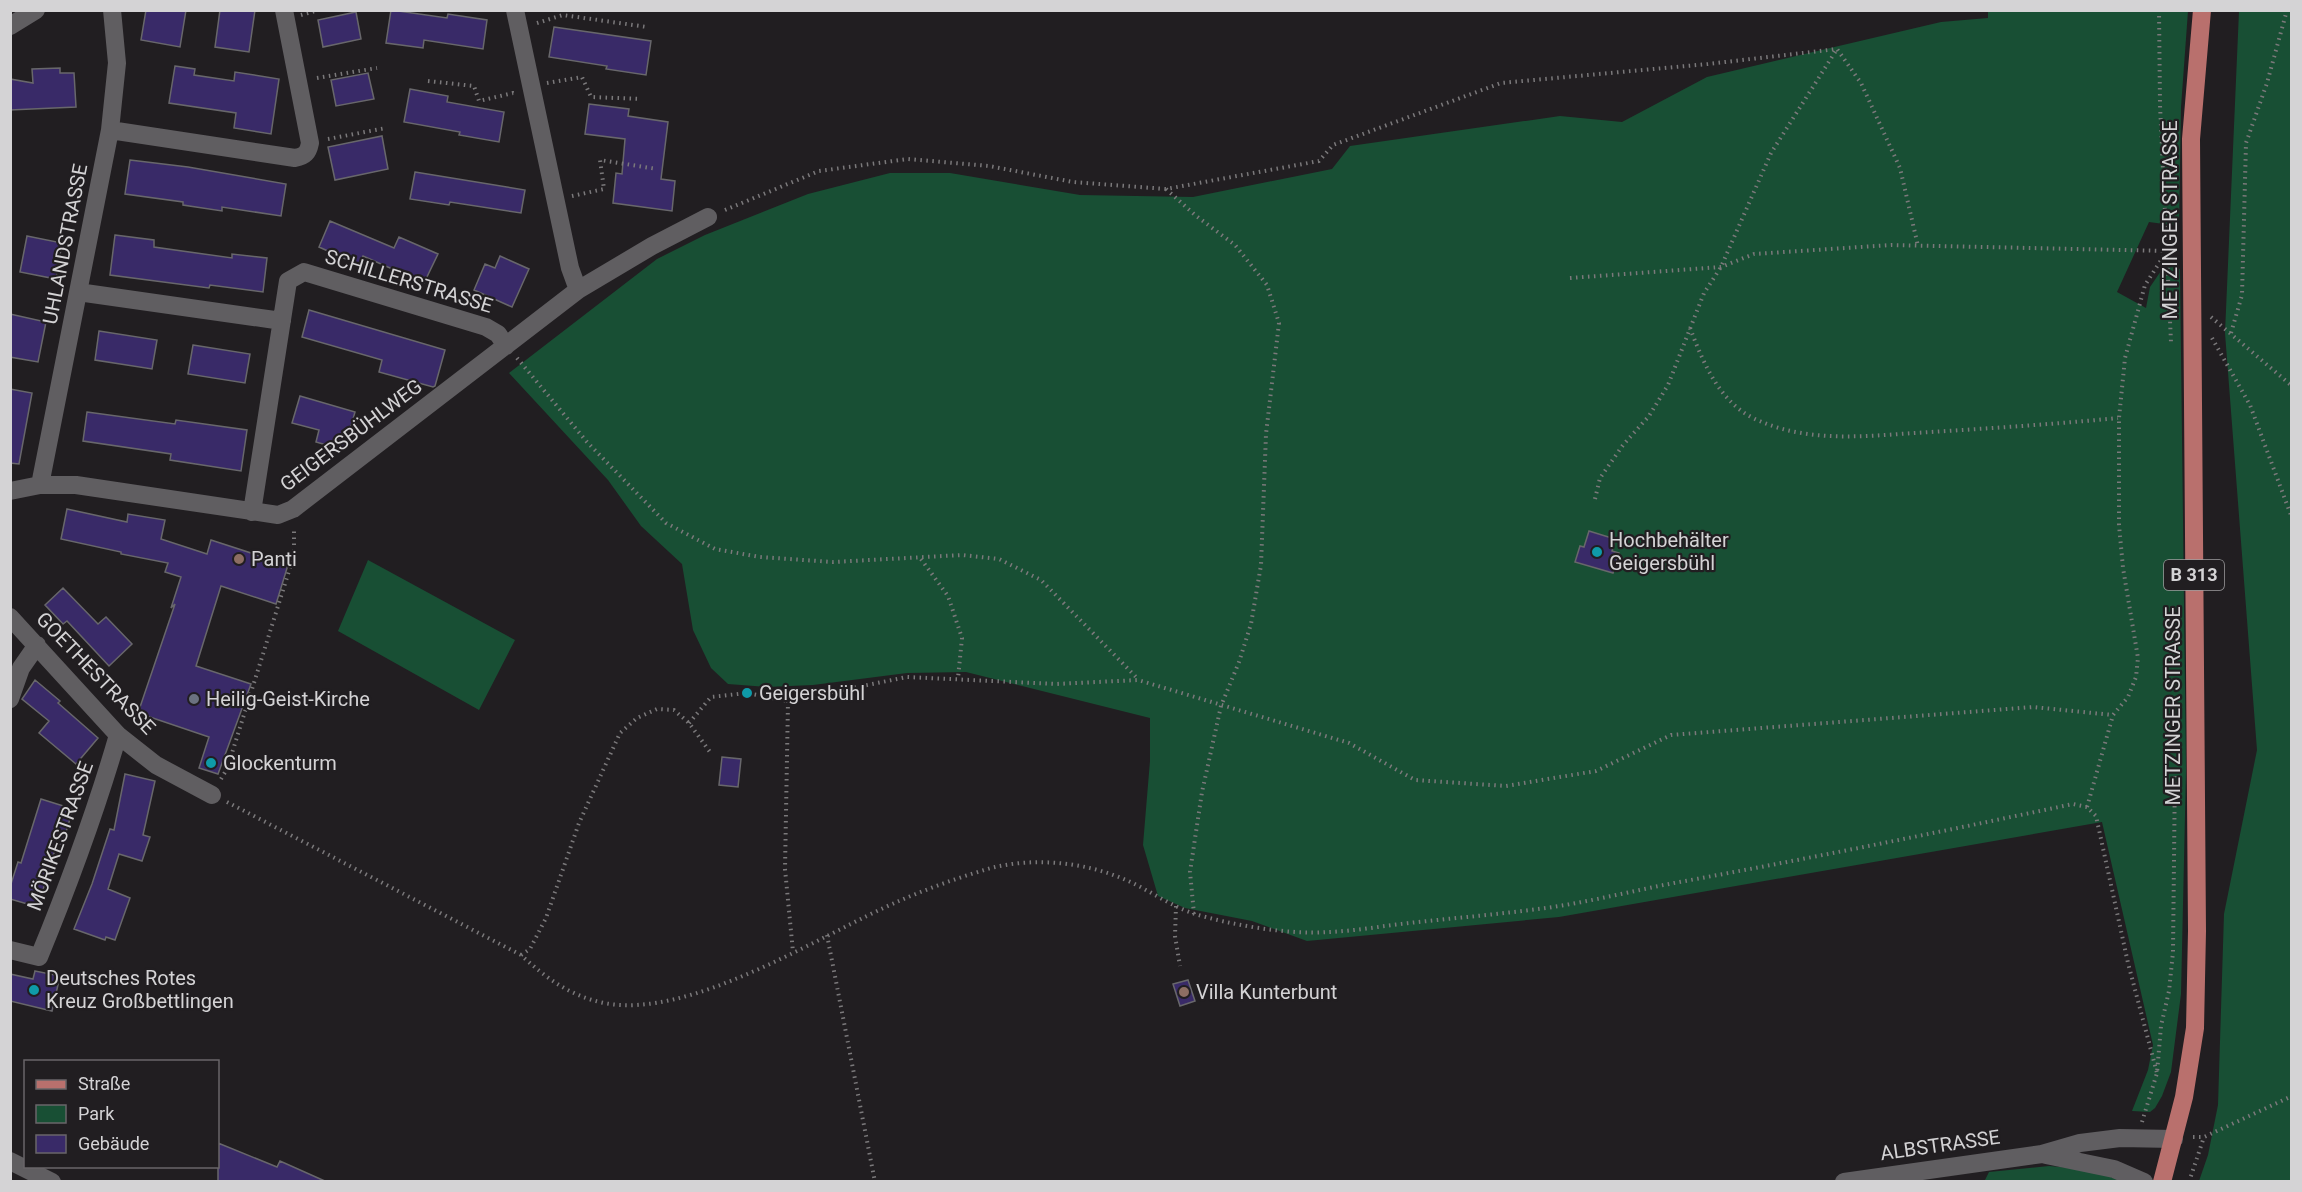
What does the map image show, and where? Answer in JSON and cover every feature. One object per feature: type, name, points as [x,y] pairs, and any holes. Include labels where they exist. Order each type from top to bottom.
[{"type":"main road","name":"METZINGER STRASSE","points":[[2162,1182],[2184,1097],[2195,1017],[2197,919],[2191,139],[2202,10]]},
{"type":"street","points":[[10,26],[36,10]]},
{"type":"street","name":"UHLANDSTRASSE","points":[[40,485],[110,130],[117,63],[112,10]]},
{"type":"street","points":[[110,130],[295,158],[303,156],[309,150],[310,143],[284,10]]},
{"type":"street","points":[[517,20],[570,268],[578,290]]},
{"type":"street","name":"GEIGERSBÜHLWEG","points":[[10,492],[40,485],[76,485],[278,515],[293,509],[578,290],[652,246],[708,218]]},
{"type":"street","name":"SCHILLERSTRASSE","points":[[282,321],[288,281],[304,272],[486,327],[498,334],[506,346]]},
{"type":"street","points":[[78,291],[282,321],[252,512]]},
{"type":"street","name":"GOETHESTRASSE","points":[[10,617],[118,735],[156,765],[212,795]]},
{"type":"street","points":[[10,699],[21,668],[37,645]]},
{"type":"street","name":"MÖRIKESTRASSE","points":[[10,950],[39,957],[95,814],[118,735]]},
{"type":"street","name":"ALBSTRASSE","points":[[1844,1182],[1964,1173],[2080,1143],[2120,1138],[2174,1139]]},
{"type":"street","name":"ALBSTRASSE","points":[[2042,1154],[2114,1170],[2144,1182]]},
{"type":"street","points":[[10,1161],[52,1182]]},
{"type":"path","points":[[2159,10],[2160,105],[2172,353]]},
{"type":"path","points":[[2231,333],[2242,295],[2247,143],[2267,83],[2287,10]]},
{"type":"path","points":[[517,20],[563,15],[647,27]]},
{"type":"path","points":[[1837,48],[1861,83],[1900,168],[1918,246]]},
{"type":"path","points":[[708,218],[819,171],[908,159],[989,166],[1073,182],[1167,189],[1319,161],[1334,145],[1501,83],[1708,64],[1837,48]]},
{"type":"path","points":[[1595,499],[1600,478],[1649,416],[1668,385],[1704,293],[1721,267],[1771,153],[1837,48]]},
{"type":"path","points":[[298,81],[377,68]]},
{"type":"path","points":[[428,81],[474,86],[479,101],[513,93],[534,94],[582,77],[591,97],[641,99]]},
{"type":"path","points":[[310,143],[386,128]]},
{"type":"path","points":[[556,200],[604,189],[600,160],[657,169]]},
{"type":"path","points":[[1167,189],[1195,215],[1235,245],[1267,285],[1279,322],[1266,434],[1261,565],[1251,624],[1221,706],[1202,792],[1190,872],[1194,914]]},
{"type":"path","points":[[1570,278],[1721,267],[1754,254],[1891,245],[2191,250]]},
{"type":"path","points":[[2087,807],[2113,715],[2128,697],[2136,677],[2138,658],[2123,568],[2119,525],[2119,418],[2125,358],[2145,285],[2168,251]]},
{"type":"path","points":[[2192,302],[2292,386]]},
{"type":"path","points":[[1690,327],[1704,365],[1725,396],[1753,418],[1798,434],[1851,437],[2012,428],[2119,418]]},
{"type":"path","points":[[2209,333],[2250,405],[2292,518]]},
{"type":"path","points":[[506,346],[586,442],[666,523],[715,549],[760,557],[833,562],[962,555],[999,559],[1041,580],[1138,680]]},
{"type":"path","points":[[294,527],[294,555],[227,769],[212,795],[521,954],[548,980],[575,994],[606,1003],[644,1004],[687,997],[743,975],[898,901],[948,881],[997,867],[1041,862],[1102,872],[1127,881],[1194,914],[1276,930],[1326,933],[1549,908],[1809,860],[2073,804],[2087,807],[2096,816],[2128,963],[2157,1073]]},
{"type":"path","points":[[921,558],[948,596],[962,638],[958,678]]},
{"type":"path","points":[[689,723],[711,697],[747,693],[788,701],[907,677],[1056,684],[1138,680],[1349,743],[1415,780],[1506,786],[1596,771],[1671,735],[2033,706],[2113,715]]},
{"type":"path","points":[[788,701],[785,869],[793,952]]},
{"type":"path","points":[[521,954],[530,949],[546,918],[579,823],[620,733],[637,718],[657,709],[674,710],[689,723],[710,752]]},
{"type":"path","points":[[2135,1138],[2157,1073],[2161,1026],[2169,991],[2173,952],[2175,761]]},
{"type":"path","points":[[1176,906],[1175,936],[1180,966]]},
{"type":"path","points":[[827,935],[875,1182]]},
{"type":"path","points":[[2189,1182],[2204,1137],[2292,1096]]},
{"type":"green space","points":[[1988,11],[2188,11],[2181,107],[2179,226],[2149,222],[2117,292],[2146,308],[2150,287],[2163,268],[2180,269],[2186,770],[2181,994],[2171,1072],[2162,1096],[2150,1112],[2132,1111],[2148,1070],[2153,1045],[2102,822],[1559,917],[1307,941],[1252,921],[1185,908],[1158,896],[1143,845],[1150,761],[1150,718],[966,672],[907,673],[813,685],[767,687],[728,684],[711,668],[693,630],[682,564],[641,526],[608,480],[509,373],[657,259],[705,235],[808,194],[890,173],[950,173],[1080,195],[1193,197],[1332,169],[1350,146],[1560,116],[1622,122],[1707,77],[1941,22],[1988,18]]},
{"type":"green space","points":[[2239,11],[2292,11],[2291,1182],[2199,1181],[2208,1155],[2218,1105],[2224,914],[2257,750],[2225,333]]},
{"type":"green space","points":[[368,560],[515,640],[479,710],[338,631]]},
{"type":"green space","points":[[2049,1166],[2094,1170],[2123,1182],[1984,1182],[1989,1172]]},
{"type":"building","points":[[146,10],[186,10],[180,47],[141,40]]},
{"type":"building","points":[[220,10],[255,10],[249,52],[215,47]]},
{"type":"building","points":[[391,10],[447,18],[448,14],[487,20],[483,49],[424,40],[423,48],[386,43]]},
{"type":"building","points":[[356,12],[361,39],[323,47],[318,20]]},
{"type":"building","points":[[554,27],[651,41],[646,75],[549,57]]},
{"type":"building","points":[[175,66],[195,69],[194,75],[234,81],[235,72],[279,79],[271,134],[234,128],[236,113],[169,103]]},
{"type":"building","points":[[60,68],[60,73],[74,73],[76,107],[10,110],[10,79],[33,83],[32,69]]},
{"type":"building","points":[[368,73],[374,99],[336,106],[331,80]]},
{"type":"building","points":[[410,89],[448,96],[447,102],[504,112],[499,142],[404,122]]},
{"type":"building","points":[[589,104],[629,109],[628,116],[668,122],[661,179],[675,181],[672,211],[613,203],[616,173],[622,174],[625,139],[585,134]]},
{"type":"building","points":[[382,136],[388,169],[335,180],[328,147]]},
{"type":"building","points":[[130,160],[188,167],[286,184],[281,216],[222,207],[222,211],[183,205],[183,202],[125,194]]},
{"type":"building","points":[[415,172],[525,190],[521,213],[450,202],[449,205],[410,199]]},
{"type":"building","points":[[330,221],[394,248],[399,237],[438,254],[424,283],[363,256],[359,265],[319,247]]},
{"type":"building","points":[[115,235],[154,240],[154,247],[232,258],[232,254],[267,258],[263,292],[210,285],[209,288],[110,275]]},
{"type":"building","points":[[27,236],[62,243],[56,279],[20,272]]},
{"type":"building","points":[[500,256],[529,269],[512,307],[474,290],[485,264],[495,268]]},
{"type":"building","points":[[309,310],[445,350],[435,386],[379,372],[382,360],[302,337]]},
{"type":"building","points":[[10,314],[46,322],[38,362],[10,357]]},
{"type":"building","points":[[99,331],[157,340],[152,369],[95,360]]},
{"type":"building","points":[[193,345],[250,354],[245,383],[188,374]]},
{"type":"building","points":[[10,389],[32,393],[19,464],[10,463]]},
{"type":"building","points":[[300,396],[355,412],[344,450],[316,442],[319,430],[292,423]]},
{"type":"building","points":[[87,412],[175,424],[176,420],[247,430],[241,471],[170,460],[171,454],[83,441]]},
{"type":"building","points":[[67,509],[127,522],[128,514],[165,520],[161,539],[207,554],[211,540],[288,565],[276,604],[221,586],[196,666],[251,684],[218,774],[199,768],[209,737],[138,713],[175,604],[171,608],[181,577],[165,572],[168,563],[61,539]]},
{"type":"building","name":"Hochbehälter Geigersbühl","points":[[1589,531],[1615,539],[1612,551],[1619,553],[1613,573],[1575,562],[1580,546],[1584,547]]},
{"type":"building","points":[[63,588],[98,624],[106,617],[132,644],[109,666],[67,621],[63,624],[45,605]]},
{"type":"building","points":[[35,680],[98,738],[76,764],[39,733],[49,721],[22,699]]},
{"type":"building","points":[[722,757],[741,759],[738,787],[719,785]]},
{"type":"building","points":[[125,774],[155,781],[143,835],[150,837],[142,861],[119,854],[108,889],[130,898],[115,940],[106,937],[105,940],[74,929],[110,829],[114,830]]},
{"type":"building","points":[[41,799],[73,809],[62,845],[57,843],[38,907],[10,899],[10,887],[18,862],[21,863]]},
{"type":"building","name":"Deutsches Rotes Kreuz Großbettlingen","points":[[35,971],[60,976],[52,1011],[10,1001],[10,974],[33,979]]},
{"type":"building","name":"Villa Kunterbunt","points":[[1188,980],[1195,1001],[1180,1006],[1173,984]]},
{"type":"building","points":[[219,1143],[277,1167],[280,1161],[327,1182],[218,1182]]},
{"type":"place","name":"Hochbehälter Geigersbühl","points":[[1597,552]]},
{"type":"place","name":"Panti","points":[[239,559]]},
{"type":"place","name":"Geigersbühl","points":[[747,693]]},
{"type":"place","name":"Heilig-Geist-Kirche","points":[[194,699]]},
{"type":"place","name":"Glockenturm","points":[[211,763]]},
{"type":"place","name":"Deutsches Rotes Kreuz Großbettlingen","points":[[34,990]]},
{"type":"place","name":"Villa Kunterbunt","points":[[1184,992]]}]
